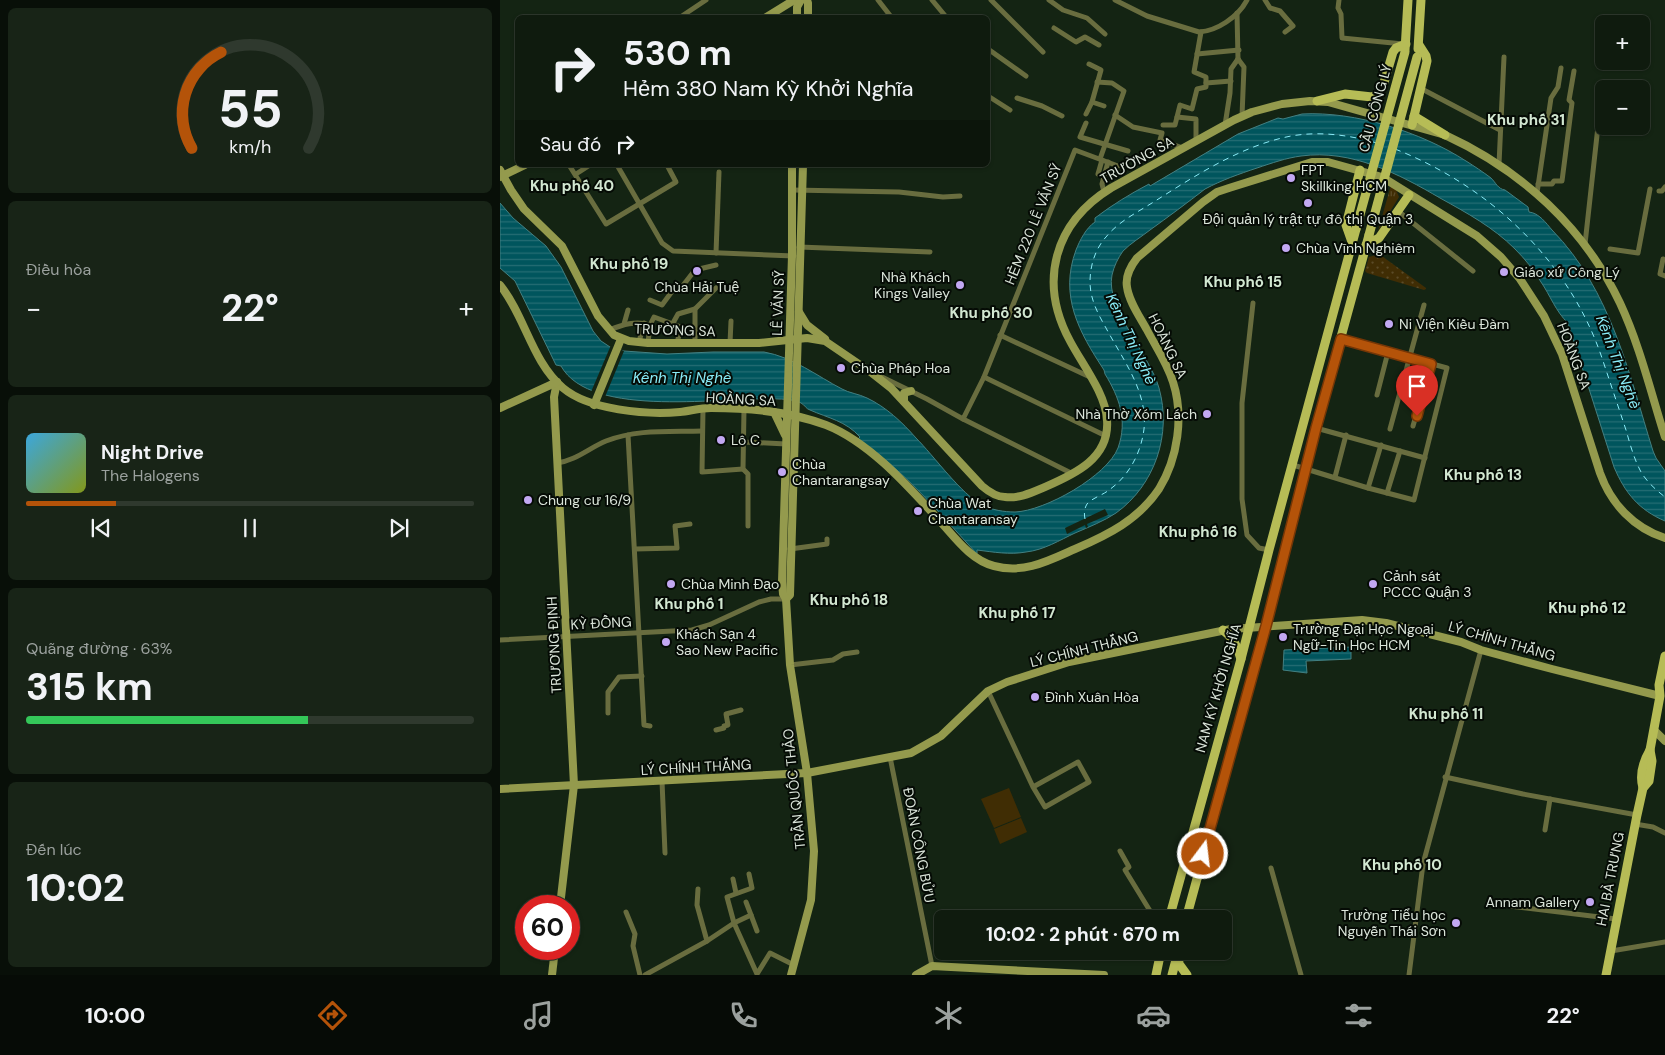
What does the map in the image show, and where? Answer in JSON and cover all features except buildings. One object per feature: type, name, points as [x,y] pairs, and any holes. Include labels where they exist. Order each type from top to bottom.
[{"type":"main road","name":"CẦU CÔNG LÝ","points":[[1356,229],[1405,48],[1408,0]]},
{"type":"main road","points":[[1421,0],[1419,45],[1427,59],[1413,120],[1445,135]]},
{"type":"main road","name":"CẦU CÔNG LÝ","points":[[1369,235],[1419,45]]},
{"type":"main road","points":[[1317,101],[1345,94],[1372,97],[1377,95],[1383,86],[1393,52],[1396,48],[1405,48]]},
{"type":"main road","points":[[1352,242],[1346,226],[1360,170]]},
{"type":"main road","points":[[1366,245],[1379,238],[1409,195]]},
{"type":"main road","name":"NAM KỲ KHỞI NGHĨA","points":[[1171,910],[1250,627],[1356,229]]},
{"type":"main road","name":"NAM KỲ KHỞI NGHĨA","points":[[1188,910],[1266,626],[1305,468],[1369,235]]},
{"type":"main road","points":[[1346,266],[1358,273]]},
{"type":"main road","points":[[1223,630],[1228,633],[1237,647],[1241,659]]},
{"type":"main road","name":"HAI BÀ TRƯNG","points":[[1606,975],[1643,788],[1641,780],[1644,760],[1650,750],[1662,693],[1659,685],[1665,656]]},
{"type":"main road","points":[[1156,975],[1159,960]]},
{"type":"main road","points":[[1172,975],[1176,960]]},
{"type":"main road","points":[[1179,960],[1187,975]]},
{"type":"street","points":[[684,15],[706,0]]},
{"type":"street","points":[[770,15],[794,0]]},
{"type":"street","points":[[797,15],[797,7],[801,0]]},
{"type":"street","points":[[807,0],[808,15]]},
{"type":"street","points":[[878,0],[890,15]]},
{"type":"street","points":[[932,0],[945,15]]},
{"type":"street","points":[[991,0],[1043,52]]},
{"type":"street","points":[[1049,0],[1063,10],[1087,18],[1105,34]]},
{"type":"street","points":[[1115,0],[1147,16],[1201,32],[1216,28],[1242,8],[1247,0]]},
{"type":"street","points":[[1265,0],[1270,8],[1280,11],[1293,26],[1285,32]]},
{"type":"street","points":[[1339,0],[1338,8],[1341,14],[1342,38],[1405,48]]},
{"type":"street","points":[[1225,125],[1231,69],[1238,59],[1237,12]]},
{"type":"street","points":[[1054,28],[1076,42],[1085,37],[1099,45]]},
{"type":"street","points":[[1163,125],[1175,125],[1180,105],[1192,109],[1196,89],[1206,87],[1206,77],[1194,72],[1201,32]]},
{"type":"street","points":[[990,50],[1026,76]]},
{"type":"street","points":[[1197,54],[1238,50]]},
{"type":"street","points":[[1499,164],[1504,57]]},
{"type":"street","points":[[1238,59],[1244,67],[1242,116]]},
{"type":"street","points":[[1086,114],[1092,102],[1101,70],[1089,64]]},
{"type":"street","points":[[1537,193],[1551,98],[1558,87],[1561,68]]},
{"type":"street","points":[[1538,184],[1552,184],[1554,181],[1562,182],[1572,102],[1569,100],[1574,71]]},
{"type":"street","points":[[1206,83],[1231,81]]},
{"type":"street","points":[[1097,82],[1112,83],[1124,91],[1105,146],[1098,174]]},
{"type":"street","points":[[1420,88],[1500,130]]},
{"type":"street","points":[[990,97],[1010,110]]},
{"type":"street","points":[[1017,98],[1042,106],[1062,116]]},
{"type":"street","name":"TRƯỜNG SA","points":[[501,175],[524,209],[562,246],[598,316],[609,330],[621,339],[648,343],[730,344],[816,339],[830,343],[891,388],[976,481],[994,494],[1005,497],[1019,496],[1073,474],[1096,456],[1106,436],[1106,411],[1100,395],[1061,322],[1054,294],[1054,279],[1059,252],[1069,229],[1085,207],[1104,192],[1183,148],[1242,116],[1262,109],[1282,104],[1317,101],[1413,120]]},
{"type":"street","points":[[1092,102],[1104,106]]},
{"type":"street","points":[[1115,115],[1133,126],[1162,133],[1160,140],[1183,148]]},
{"type":"street","points":[[1177,117],[1196,119],[1196,141]]},
{"type":"street","points":[[1086,123],[1080,137],[1105,146],[1128,151]]},
{"type":"street","points":[[1445,135],[1499,164],[1537,193],[1560,215],[1585,244],[1611,286],[1626,317],[1665,437]]},
{"type":"street","points":[[1585,244],[1597,135]]},
{"type":"street","name":"HẺM 220 LÊ VĂN SỸ","points":[[963,419],[984,377],[1075,150],[1118,166]]},
{"type":"street","points":[[1104,192],[1102,184],[1108,162]]},
{"type":"street","name":"HOÀNG SA","points":[[500,285],[513,304],[546,368],[557,382],[572,395],[594,405],[656,412],[744,409],[774,412],[791,415],[834,429],[875,456],[902,479],[962,545],[982,562],[994,567],[1027,568],[1044,564],[1106,535],[1132,519],[1142,510],[1159,488],[1172,459],[1178,428],[1174,384],[1165,362],[1128,294],[1127,277],[1130,267],[1137,258],[1203,202],[1224,190],[1312,162],[1328,162],[1360,170],[1390,181],[1409,195],[1477,236],[1520,278],[1547,320],[1562,354],[1600,473],[1609,493],[1632,520],[1645,530],[1665,538]]},
{"type":"street","points":[[501,175],[520,167]]},
{"type":"street","points":[[571,167],[606,224],[676,182],[668,167]]},
{"type":"street","points":[[576,174],[587,167]]},
{"type":"street","points":[[618,167],[662,243],[673,251],[795,256]]},
{"type":"street","name":"LÊ VĂN SỸ","points":[[792,167],[798,310],[793,340]]},
{"type":"street","name":"LÊ VĂN SỸ","points":[[791,403],[795,256],[799,247],[803,167]]},
{"type":"street","points":[[716,253],[719,172]]},
{"type":"street","points":[[1659,191],[1662,191],[1665,187]]},
{"type":"street","points":[[1610,249],[1638,254],[1650,189]]},
{"type":"street","points":[[792,190],[899,192],[943,197],[960,196]]},
{"type":"street","points":[[1398,211],[1473,271]]},
{"type":"street","points":[[799,247],[930,252]]},
{"type":"street","points":[[1663,259],[1660,274],[1665,276]]},
{"type":"street","points":[[650,300],[662,305],[676,286],[682,288],[695,270],[716,266]]},
{"type":"street","points":[[673,323],[678,314],[695,309],[716,288]]},
{"type":"street","points":[[1252,303],[1242,403],[1242,499],[1247,535],[1259,548],[1269,550]]},
{"type":"street","points":[[1390,430],[1424,305]]},
{"type":"street","points":[[694,343],[695,309]]},
{"type":"street","points":[[624,324],[628,310]]},
{"type":"street","points":[[798,310],[806,325],[830,343]]},
{"type":"street","points":[[648,343],[650,325],[654,317],[673,323],[680,328],[695,328]]},
{"type":"street","points":[[730,344],[731,321]]},
{"type":"street","points":[[609,330],[624,324],[644,323],[650,325]]},
{"type":"street","points":[[639,342],[644,323]]},
{"type":"street","points":[[677,343],[680,328]]},
{"type":"street","points":[[1000,335],[1090,377]]},
{"type":"street","points":[[594,405],[621,339]]},
{"type":"street","points":[[1293,465],[1414,500],[1425,458],[1428,437],[1447,368],[1341,339]]},
{"type":"street","points":[[1377,395],[1388,352]]},
{"type":"street","points":[[1413,426],[1431,364]]},
{"type":"street","points":[[872,373],[1073,474]]},
{"type":"street","points":[[984,377],[1106,436]]},
{"type":"street","points":[[500,408],[557,382]]},
{"type":"street","name":"TRƯƠNG ĐỊNH","points":[[557,382],[554,397],[574,786],[561,895]]},
{"type":"street","points":[[904,401],[904,393],[911,391]]},
{"type":"street","name":"TRẦN QUỐC THẢO","points":[[786,599],[790,595],[791,403]]},
{"type":"street","points":[[703,409],[702,472],[743,469]]},
{"type":"street","points":[[744,409],[743,469],[748,474],[748,526]]},
{"type":"street","points":[[744,442],[786,442],[774,412]]},
{"type":"street","name":"TRẦN QUỐC THẢO","points":[[791,415],[786,442],[782,582],[783,594],[786,599],[790,665],[807,773],[814,851],[814,880],[811,900],[791,975]]},
{"type":"street","points":[[1316,428],[1425,458]]},
{"type":"street","points":[[557,464],[566,462],[605,441],[628,435],[653,431],[702,431]]},
{"type":"street","points":[[628,435],[644,725],[650,726]]},
{"type":"street","points":[[1336,477],[1346,436]]},
{"type":"street","points":[[1368,488],[1381,445]]},
{"type":"street","points":[[1388,493],[1400,451]]},
{"type":"street","points":[[635,549],[677,548],[675,526],[690,524]]},
{"type":"street","points":[[790,549],[827,544],[826,539]]},
{"type":"street","name":"KỲ ÐỒNG","points":[[500,640],[692,630],[709,625],[759,602],[771,599],[786,599]]},
{"type":"street","name":"LÝ CHÍNH THẮNG","points":[[500,789],[807,773],[911,754],[941,736],[988,691],[1007,682],[1054,666],[1223,630],[1250,627],[1370,621],[1401,626],[1461,642],[1480,650],[1662,693]]},
{"type":"street","points":[[1408,975],[1423,864],[1480,650]]},
{"type":"street","points":[[790,665],[833,660],[843,654],[857,652]]},
{"type":"street","points":[[608,713],[608,692],[619,677],[642,676]]},
{"type":"street","points":[[988,691],[1034,787],[1045,807],[1089,782],[1078,762],[1034,787]]},
{"type":"street","points":[[716,730],[728,725],[726,714],[741,710]]},
{"type":"street","points":[[1654,730],[1665,741]]},
{"type":"street","name":"ĐOÀN CÔNG BỬU","points":[[890,757],[932,966]]},
{"type":"street","points":[[1445,777],[1550,799],[1637,814]]},
{"type":"street","points":[[662,781],[665,853]]},
{"type":"street","points":[[1545,830],[1550,799]]},
{"type":"street","points":[[1635,824],[1653,827],[1665,833]]},
{"type":"street","points":[[1120,851],[1129,867],[1125,870],[1149,910]]},
{"type":"street","points":[[1271,868],[1301,975]]},
{"type":"street","points":[[750,874],[752,888],[727,897],[734,922],[757,974],[770,953],[794,965]]},
{"type":"street","points":[[733,879],[736,893]]},
{"type":"street","points":[[698,889],[697,905],[707,941]]},
{"type":"street","points":[[746,902],[757,931]]},
{"type":"street","points":[[1509,906],[1616,919]]},
{"type":"street","points":[[626,912],[635,934],[633,946],[640,975]]},
{"type":"street","points":[[645,975],[707,941],[734,922],[751,916]]},
{"type":"street","points":[[1611,951],[1665,942]]},
{"type":"street","points":[[552,975],[554,960]]},
{"type":"street","points":[[916,975],[932,966],[1104,975]]},
{"type":"green space","points":[[1391,185],[1395,187],[1399,197],[1378,231]]},
{"type":"green space","points":[[1379,254],[1426,289],[1367,273],[1365,271],[1369,257]]},
{"type":"green space","points":[[1009,788],[1021,817],[994,828],[981,799]]},
{"type":"green space","points":[[1021,818],[1027,832],[1000,844],[994,829]]},
{"type":"water","name":"Kênh Thị Nghè","points":[[1302,114],[1344,116],[1365,120],[1387,125],[1429,141],[1482,171],[1499,187],[1528,207],[1529,212],[1536,214],[1545,221],[1572,254],[1589,279],[1604,306],[1616,334],[1653,451],[1665,471],[1665,521],[1640,506],[1628,493],[1618,476],[1568,323],[1560,314],[1526,261],[1489,227],[1408,180],[1374,165],[1338,156],[1320,155],[1290,158],[1231,177],[1205,189],[1123,251],[1116,262],[1112,275],[1112,288],[1121,317],[1147,361],[1159,388],[1163,423],[1157,457],[1141,488],[1116,513],[1045,547],[1020,553],[977,550],[977,554],[906,478],[858,439],[860,437],[855,432],[836,420],[809,409],[799,402],[779,399],[756,399],[661,402],[600,394],[577,383],[561,366],[556,365],[515,281],[500,268],[500,203],[513,218],[546,246],[561,267],[593,331],[601,341],[610,347],[624,351],[667,354],[764,352],[775,354],[845,390],[867,398],[887,410],[911,432],[966,493],[982,505],[1007,512],[1028,510],[1058,499],[1101,470],[1112,459],[1121,438],[1122,418],[1118,400],[1080,327],[1074,313],[1071,298],[1071,267],[1081,238],[1095,222],[1095,218],[1121,200],[1149,184],[1150,186],[1238,134],[1278,118],[1283,119]]},
{"type":"water","points":[[1351,647],[1351,659],[1306,661],[1307,673],[1283,670],[1284,650]]},
{"type":"pier","points":[[611,345],[624,351],[605,397],[591,392]]},
{"type":"pier","points":[[1105,509],[1108,515],[1087,524],[1088,527],[1086,528],[1085,525],[1067,534],[1065,528]]},
{"type":"ferry route","points":[[1085,519],[1084,511],[1087,504],[1107,492],[1128,471],[1137,455],[1144,429],[1144,415],[1138,389],[1127,364],[1100,317],[1091,294],[1092,264],[1102,242],[1116,227],[1134,214],[1218,163],[1254,147],[1291,136],[1313,134],[1345,136],[1377,143]]},
{"type":"ferry route","points":[[1395,149],[1430,165],[1462,183],[1493,206],[1521,231],[1547,259],[1569,289],[1587,322],[1602,358],[1632,451],[1643,476],[1665,497]]},
{"type":"place","name":"FPT Skillking HCM","points":[[1291,178]]},
{"type":"place","name":"Đội quản lý trật tự đô thị Quận 3","points":[[1308,203]]},
{"type":"place","name":"Chùa Vĩnh Nghiêm","points":[[1286,248]]},
{"type":"place","name":"Chùa Hải Tuệ","points":[[697,271]]},
{"type":"place","name":"Giáo xứ Công Lý","points":[[1504,272]]},
{"type":"place","name":"Nhà Khách Kings Valley","points":[[960,285]]},
{"type":"place","name":"Ni Viện Kiều Đàm","points":[[1389,324]]},
{"type":"place","name":"Chùa Pháp Hoa","points":[[841,368]]},
{"type":"place","name":"Nhà Thờ Xóm Lách","points":[[1207,414]]},
{"type":"place","name":"Lô C","points":[[721,440]]},
{"type":"place","name":"Chùa Chantarangsay","points":[[782,472]]},
{"type":"place","name":"Chung cư 16/9","points":[[528,500]]},
{"type":"place","name":"Chùa Wat Chantaransay","points":[[918,511]]},
{"type":"place","name":"Chùa Minh Đạo","points":[[671,584]]},
{"type":"place","name":"Cảnh sát PCCC Quận 3","points":[[1373,584]]},
{"type":"place","name":"Trường Đại Học Ngoại Ngữ-Tin Học HCM","points":[[1283,637]]},
{"type":"place","name":"Khách Sạn 4 Sao New Pacific","points":[[666,642]]},
{"type":"place","name":"Đình Xuân Hòa","points":[[1035,697]]},
{"type":"place","name":"Annam Gallery","points":[[1590,902]]},
{"type":"place","name":"Trường Tiểu học Nguyễn Thái Sơn","points":[[1456,923]]},
{"type":"district","name":"Khu phố 31","points":[[1526,120]]},
{"type":"district","name":"Khu phố 40","points":[[572,186]]},
{"type":"district","name":"Khu phố 19","points":[[629,264]]},
{"type":"district","name":"Khu phố 15","points":[[1243,282]]},
{"type":"district","name":"Khu phố 30","points":[[991,313]]},
{"type":"district","name":"Khu phố 13","points":[[1483,475]]},
{"type":"district","name":"Khu phố 16","points":[[1198,532]]},
{"type":"district","name":"Khu phố 18","points":[[849,600]]},
{"type":"district","name":"Khu phố 1","points":[[689,604]]},
{"type":"district","name":"Khu phố 12","points":[[1587,608]]},
{"type":"district","name":"Khu phố 17","points":[[1017,613]]},
{"type":"district","name":"Khu phố 11","points":[[1446,714]]},
{"type":"district","name":"Khu phố 10","points":[[1402,865]]},
{"type":"route","points":[[1203,854],[1266,626],[1316,428],[1341,339],[1431,364],[1417,416]]}]
